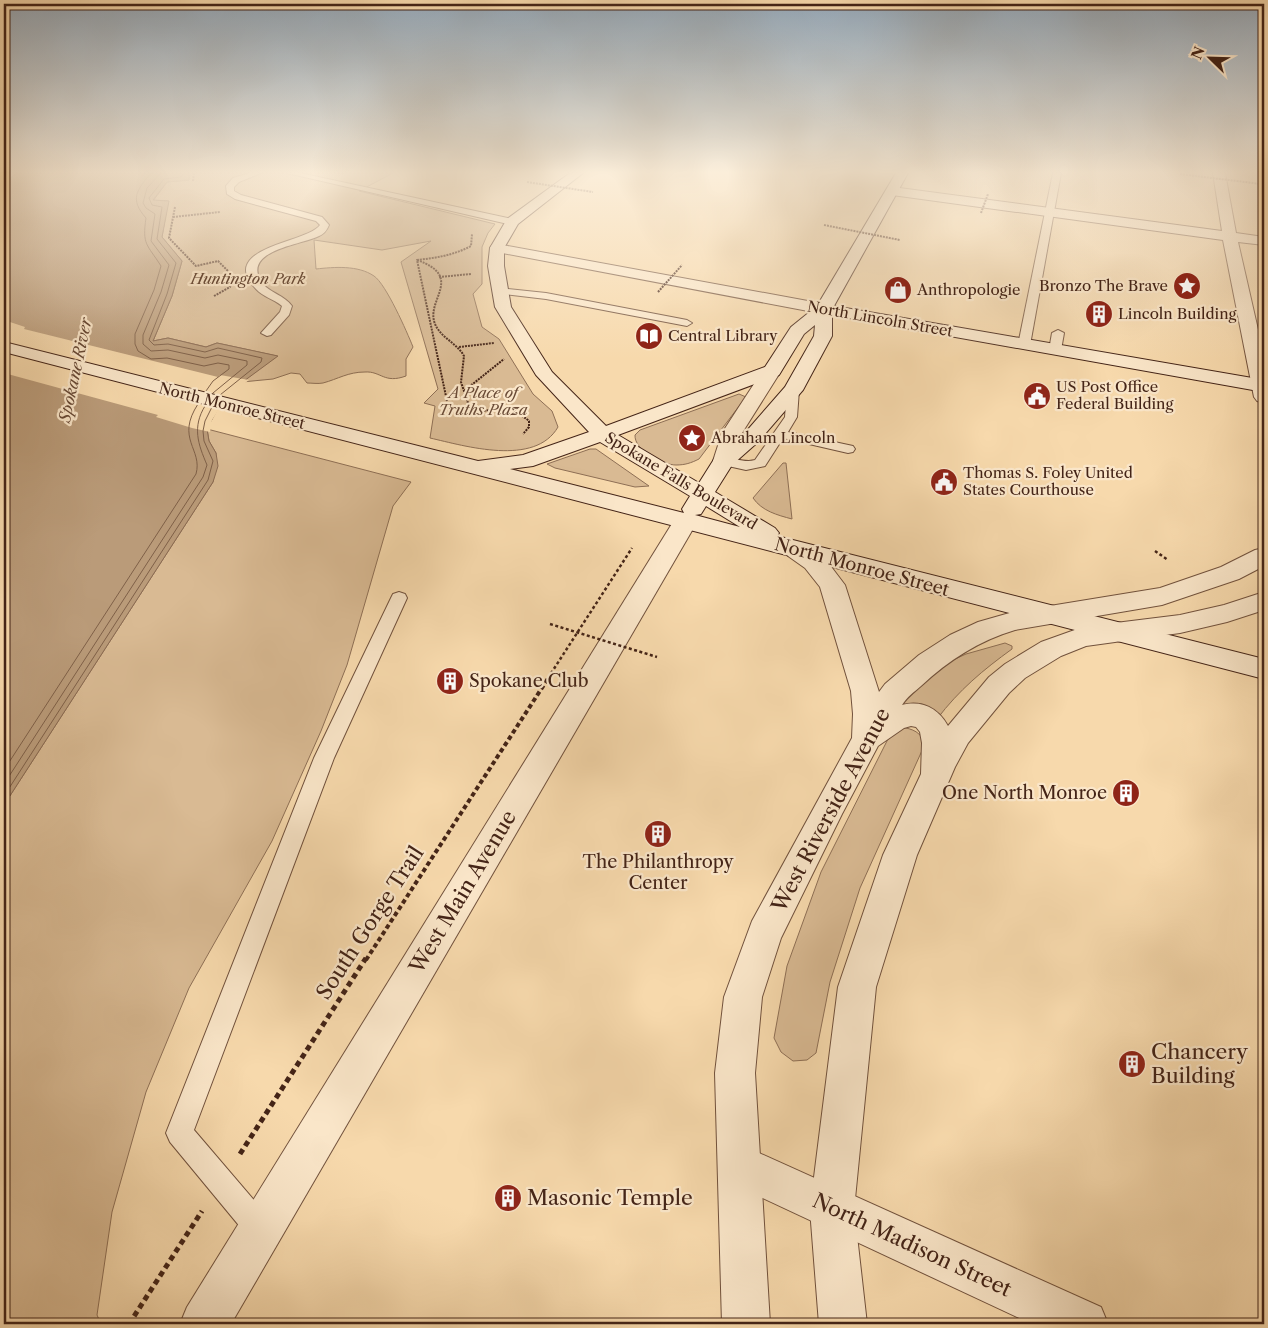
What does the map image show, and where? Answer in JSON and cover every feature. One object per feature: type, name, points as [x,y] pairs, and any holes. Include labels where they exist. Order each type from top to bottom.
[{"type":"street","points":[[497,248],[505,235]]},
{"type":"street","name":"West Main Avenue","points":[[204,1324],[693,508],[724,460],[732,433],[797,331],[824,309],[867,235]]},
{"type":"street","points":[[1222,235],[1264,241]]},
{"type":"street","points":[[1230,236],[1263,390]]},
{"type":"street","name":"North Lincoln Street","points":[[497,248],[1024,345],[1056,342],[1263,390]]},
{"type":"street","name":"Spokane Falls Boulevard","points":[[497,248],[496,266],[503,307],[545,375],[603,435],[693,508]]},
{"type":"street","name":"West Main Avenue","points":[[724,460],[750,438],[793,390],[823,336],[824,309]]},
{"type":"street","name":"North Monroe Street","points":[[4,347],[460,465],[693,508],[796,550],[1264,669]]},
{"type":"street","name":"North Monroe Street","points":[[460,465],[490,465],[525,461],[603,435],[772,371]]},
{"type":"street","points":[[796,550],[814,562],[832,586],[865,691],[868,714],[865,743]]},
{"type":"street","name":"West Riverside Avenue","points":[[746,1324],[735,1073],[743,997],[765,933],[831,804],[880,714],[895,692],[929,662],[959,642],[987,629],[1046,615],[1162,596],[1221,576],[1264,556]]},
{"type":"street","points":[[843,1324],[832,1209],[857,987],[900,855],[935,775],[958,734],[999,684],[1038,656],[1063,644],[1083,637],[1180,624],[1227,613],[1264,600]]},
{"type":"street","points":[[865,743],[881,727],[903,716],[919,715],[925,718],[934,728],[937,755],[935,775]]},
{"type":"street","name":"North Madison Street","points":[[739,1165],[1084,1324]]},
{"type":"lane","points":[[267,333],[285,313],[287,306],[281,299],[262,290],[254,280],[251,269],[254,263],[269,250],[314,235]]},
{"type":"lane","points":[[1024,345],[1046,235]]},
{"type":"lane","points":[[499,291],[546,296],[687,323]]},
{"type":"lane","points":[[724,460],[754,466],[760,463],[791,417],[793,390]]},
{"type":"lane","points":[[781,434],[848,449]]},
{"type":"lane","points":[[261,1230],[179,1134],[324,758],[399,598]]},
{"type":"path","points":[[170,235],[169,238],[196,266],[218,261],[234,276]]},
{"type":"path","points":[[417,260],[447,257],[460,252],[471,246],[473,235]]},
{"type":"path","points":[[875,235],[900,240]]},
{"type":"path","points":[[417,260],[430,264],[439,278],[441,293],[431,312],[437,329],[458,347],[465,360],[460,379],[471,412],[504,409],[523,415],[529,421],[529,427],[521,436]]},
{"type":"path","points":[[417,260],[447,401]]},
{"type":"path","points":[[658,292],[682,265]]},
{"type":"path","points":[[439,278],[476,273]]},
{"type":"path","points":[[214,296],[230,287],[232,282]]},
{"type":"path","points":[[458,347],[494,343]]},
{"type":"path","points":[[464,391],[504,359]]},
{"type":"path","name":"South Gorge Trail","points":[[129,1324],[637,540]]},
{"type":"path","points":[[1155,551],[1168,560]]},
{"type":"path","points":[[550,624],[657,657]]},
{"type":"green space","points":[[162,235],[487,235],[482,247],[482,284],[473,294],[482,327],[499,339],[533,394],[552,411],[558,427],[547,439],[533,447],[517,450],[498,451],[480,449],[430,438],[435,406],[424,403],[438,389],[401,262],[431,241],[382,250],[314,240],[316,269],[353,268],[368,272],[379,281],[396,309],[413,347],[406,359],[406,376],[393,379],[375,373],[359,372],[323,383],[307,383],[300,374],[291,373],[273,379],[242,382],[277,356],[217,343],[206,347],[168,338],[153,341],[172,296],[182,261]]},
{"type":"green space","points":[[739,394],[746,397],[699,459],[679,465],[670,464],[650,456],[636,441],[635,435],[640,430]]},
{"type":"green space","points":[[207,429],[411,482],[393,506],[347,665],[321,731],[272,841],[189,988],[146,1092],[112,1212],[97,1315],[101,1324],[4,1324],[4,805],[213,482],[216,453],[209,441]]},
{"type":"green space","points":[[590,449],[596,449],[649,486],[635,487],[555,468],[547,464]]},
{"type":"green space","points":[[783,463],[786,463],[792,519],[765,509],[753,498]]},
{"type":"green space","points":[[1005,643],[1012,646],[1012,649],[972,681],[937,719],[900,705],[942,665],[966,654]]},
{"type":"green space","points":[[901,727],[916,732],[925,744],[860,888],[830,982],[816,1053],[807,1060],[793,1061],[781,1052],[774,1038],[787,966],[821,872],[892,731]]},
{"type":"water","name":"Spokane River","points":[[4,235],[162,235],[162,237],[182,261],[172,296],[153,341],[168,338],[206,347],[217,343],[278,356],[225,395],[207,429],[209,441],[216,453],[218,466],[213,482],[4,805]]},
{"type":"pier","points":[[4,320],[25,327],[24,329],[218,377],[220,375],[249,380],[227,397],[212,420],[210,432],[192,428],[156,417],[158,415],[4,373]]},
{"type":"place","name":"Bronzo The Brave","points":[[1187,286]]},
{"type":"place","name":"Anthropologie","points":[[898,290]]},
{"type":"place","name":"Lincoln Building","points":[[1099,314]]},
{"type":"place","name":"Central Library","points":[[649,336]]},
{"type":"place","name":"US Post Office Federal Building","points":[[1037,396]]},
{"type":"place","name":"Abraham Lincoln","points":[[692,438]]},
{"type":"place","name":"Thomas S. Foley United States Courthouse","points":[[944,482]]},
{"type":"place","name":"Spokane Club","points":[[450,681]]},
{"type":"place","name":"One North Monroe","points":[[1126,793]]},
{"type":"place","name":"The Philanthropy Center","points":[[658,834]]},
{"type":"place","name":"Chancery Building","points":[[1132,1064]]},
{"type":"place","name":"Masonic Temple","points":[[508,1198]]},
{"type":"park label","name":"Huntington Park","points":[[248,279]]},
{"type":"park label","name":"A Place of Truths Plaza","points":[[483,402]]}]
